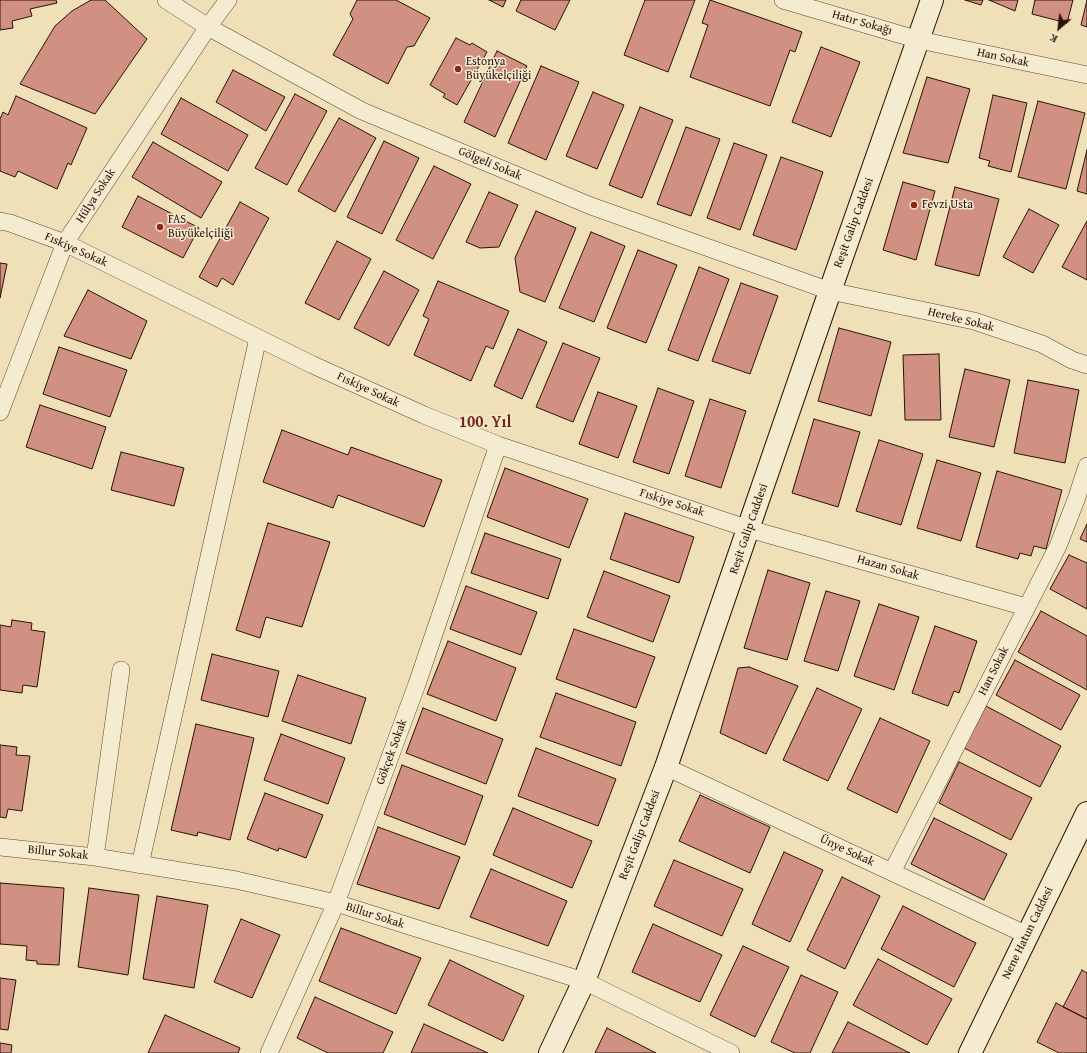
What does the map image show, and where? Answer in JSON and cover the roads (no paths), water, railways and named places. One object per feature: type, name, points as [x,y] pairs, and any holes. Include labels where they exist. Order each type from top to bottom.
[{"type":"main road","name":"Reşit Galip Caddesi","points":[[550,1053],[584,981],[666,767],[932,0]]},
{"type":"main road","name":"Nene Hatun Caddesi","points":[[970,1053],[1087,813]]},
{"type":"street","name":"Gölgeli Sokak","points":[[166,0],[208,27],[362,111],[592,206],[830,291]]},
{"type":"street","name":"Hülya Sokak","points":[[0,412],[65,243],[208,27],[228,0]]},
{"type":"street","name":"Hatır Sokağı","points":[[783,0],[919,40]]},
{"type":"street","name":"Han Sokak","points":[[919,40],[1087,75]]},
{"type":"street","name":"Fıskiye Sokak","points":[[0,221],[10,223],[65,243],[258,338],[424,415],[498,445],[749,529]]},
{"type":"street","name":"Hereke Sokak","points":[[830,291],[974,321],[1042,344],[1072,360],[1087,365]]},
{"type":"street","points":[[140,864],[258,338]]},
{"type":"street","name":"Gökçek Sokak","points":[[269,1053],[336,903],[417,684],[498,445]]},
{"type":"street","name":"Han Sokak","points":[[892,872],[1058,546],[1076,500],[1087,466]]},
{"type":"street","name":"Hazan Sokak","points":[[749,529],[1026,607]]},
{"type":"street","points":[[95,857],[121,670]]},
{"type":"street","name":"Ünye Sokak","points":[[666,767],[1027,935]]},
{"type":"street","name":"Billur Sokak","points":[[0,847],[95,857],[140,864],[236,880],[336,903],[584,981],[731,1053]]},
{"type":"place","name":"Estonya Büyükelçiliği","points":[[458,69]]},
{"type":"place","name":"Fevzi Usta","points":[[914,205]]},
{"type":"place","name":"FAS Büyükelçiliği","points":[[160,227]]},
{"type":"district","name":"100. Yıl","points":[[485,423]]}]
